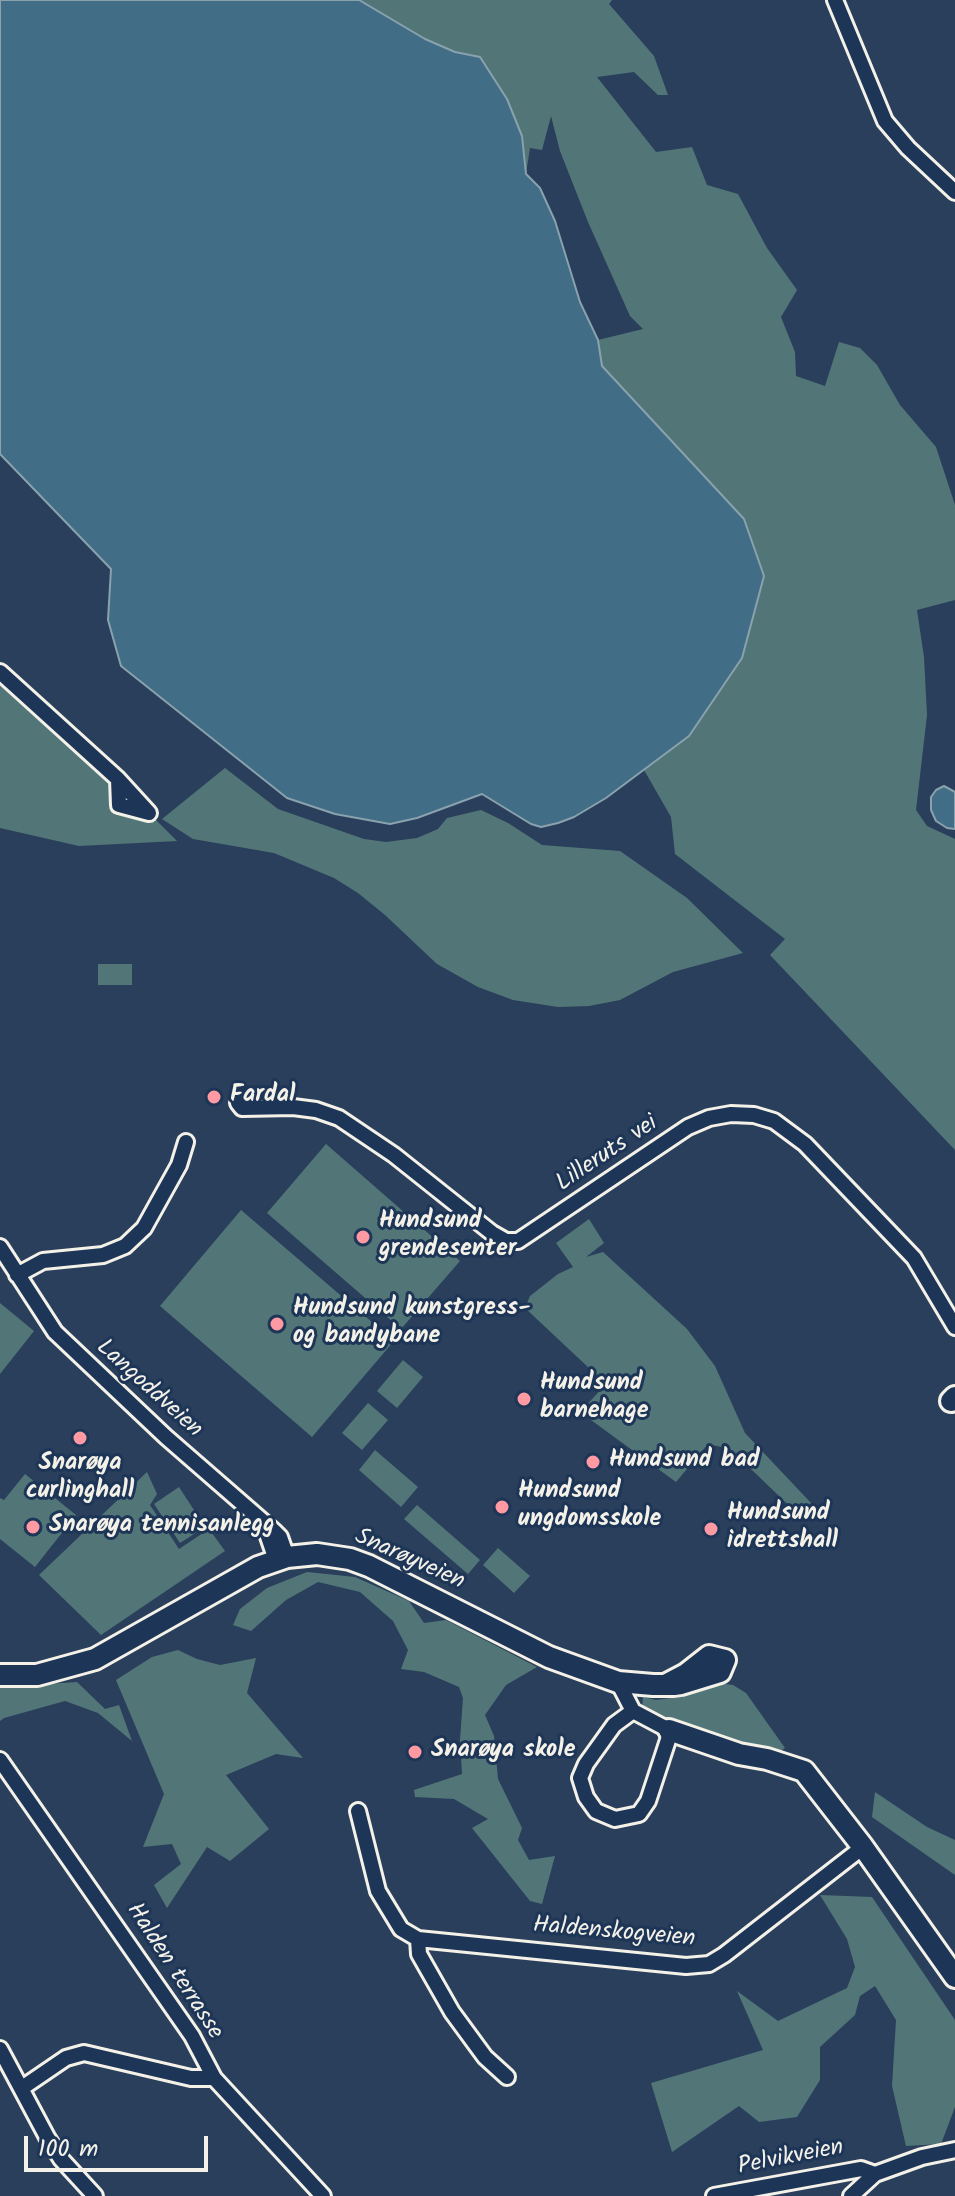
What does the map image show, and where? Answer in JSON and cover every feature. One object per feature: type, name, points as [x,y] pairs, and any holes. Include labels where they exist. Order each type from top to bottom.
[{"type":"street","points":[[835,0],[885,121],[908,148],[955,192]]},
{"type":"street","points":[[0,672],[118,779]]},
{"type":"street","name":"Lilleruts vei","points":[[238,1103],[242,1108],[316,1110],[339,1118],[394,1155],[506,1241],[518,1241],[688,1127],[709,1118],[731,1114],[754,1115],[774,1121],[805,1144],[914,1258],[955,1327]]},
{"type":"street","points":[[17,1275],[43,1261],[103,1255],[125,1246],[144,1228],[179,1165],[186,1142]]},
{"type":"street","name":"Langoddveien","points":[[0,1247],[55,1332],[280,1537],[281,1559]]},
{"type":"street","name":"Snarøyveien","points":[[0,1675],[37,1675],[95,1659],[240,1576],[281,1559],[333,1556],[369,1566],[549,1657],[618,1682],[675,1683],[707,1668]]},
{"type":"street","points":[[618,1682],[633,1711],[669,1730],[739,1754],[804,1771],[863,1847],[955,1977]]},
{"type":"street","points":[[633,1711],[614,1725],[586,1764],[580,1778],[586,1797],[596,1811],[615,1819],[639,1814],[648,1801],[660,1770],[669,1730]]},
{"type":"street","name":"Halden terrasse","points":[[0,1760],[176,2012],[214,2078],[323,2196]]},
{"type":"street","points":[[358,1811],[378,1891],[401,1929],[418,1939],[419,1954],[452,2012],[485,2057],[507,2077]]},
{"type":"street","name":"Haldenskogveien","points":[[418,1939],[686,1966],[709,1964],[863,1847]]},
{"type":"street","points":[[0,2049],[61,2159],[95,2196]]},
{"type":"street","points":[[22,2088],[66,2058],[84,2053],[191,2078],[214,2078]]},
{"type":"street","points":[[861,2192],[875,2174],[922,2157],[955,2150]]},
{"type":"street","name":"Pelvikveien","points":[[714,2196],[861,2169],[875,2174]]},
{"type":"green space","points":[[359,0],[612,0],[609,4],[654,56],[668,95],[658,95],[634,72],[597,77],[656,152],[692,147],[707,185],[738,194],[767,248],[797,290],[781,317],[795,352],[796,376],[825,386],[839,342],[860,348],[877,365],[900,405],[936,447],[955,505],[955,600],[917,610],[924,657],[927,715],[916,810],[927,826],[955,839],[955,1150],[770,955],[785,939],[675,854],[671,817],[644,770],[689,736],[742,658],[764,576],[641,407],[602,366],[598,340],[643,329],[630,316],[588,222],[560,151],[551,116],[542,150],[530,148],[526,174],[522,136],[480,57],[455,52],[425,39]]},
{"type":"green space","points":[[0,672],[118,779],[119,805],[149,813],[177,841],[79,846],[0,828]]},
{"type":"green space","points":[[225,768],[278,809],[364,839],[386,842],[417,838],[438,829],[447,818],[481,810],[542,845],[620,851],[687,898],[743,953],[673,972],[620,1000],[589,1006],[558,1007],[513,1000],[478,987],[437,964],[385,915],[334,878],[274,853],[193,839],[162,819]]},
{"type":"green space","points":[[98,964],[132,964],[132,985],[98,985]]},
{"type":"green space","name":"Hundsund grendesenter","points":[[326,1144],[460,1261],[401,1329],[267,1213]]},
{"type":"green space","name":"Hundsund kunstgress- og bandybane","points":[[241,1210],[394,1341],[312,1437],[160,1306]]},
{"type":"green space","points":[[589,1219],[604,1243],[586,1257],[603,1252],[687,1329],[715,1366],[745,1433],[811,1503],[801,1517],[730,1449],[708,1444],[676,1482],[580,1412],[606,1384],[525,1308],[530,1296],[558,1274],[573,1267],[556,1243]]},
{"type":"green space","points":[[0,1303],[34,1331],[0,1374]]},
{"type":"green space","points":[[403,1360],[423,1377],[397,1408],[377,1391]]},
{"type":"green space","points":[[368,1403],[388,1420],[362,1450],[342,1433]]},
{"type":"green space","points":[[375,1450],[418,1487],[401,1507],[359,1470]]},
{"type":"green space","points":[[147,1472],[157,1494],[150,1505],[179,1549],[209,1529],[225,1551],[101,1635],[39,1575]]},
{"type":"green space","name":"Snarøya tennisanlegg","points":[[25,1474],[76,1515],[35,1567],[0,1539],[0,1498],[4,1500]]},
{"type":"green space","points":[[179,1487],[205,1527],[180,1543],[154,1504]]},
{"type":"green space","points":[[417,1505],[480,1560],[468,1574],[404,1519]]},
{"type":"green space","points":[[498,1548],[530,1576],[514,1593],[483,1565]]},
{"type":"green space","points":[[307,1572],[355,1577],[409,1601],[424,1623],[446,1620],[537,1667],[506,1685],[485,1715],[494,1736],[498,1779],[522,1828],[518,1840],[529,1860],[555,1856],[542,1904],[530,1901],[472,1828],[488,1819],[454,1799],[415,1797],[414,1790],[462,1774],[460,1740],[463,1698],[459,1687],[424,1672],[401,1669],[408,1650],[393,1621],[360,1592],[318,1582],[286,1600],[251,1631],[233,1625],[240,1609],[267,1588]]},
{"type":"green space","points":[[178,1650],[220,1665],[256,1658],[247,1693],[303,1758],[276,1754],[226,1775],[269,1829],[230,1861],[207,1847],[167,1908],[154,1885],[181,1864],[172,1844],[143,1847],[164,1794],[116,1680],[152,1657]]},
{"type":"green space","points":[[77,1682],[105,1709],[119,1705],[132,1741],[98,1713],[65,1701],[0,1721],[0,1687]]},
{"type":"green space","points":[[718,1683],[733,1685],[746,1693],[785,1748],[776,1754],[757,1749],[672,1723],[642,1709],[643,1697],[656,1700],[677,1697]]},
{"type":"green space","points":[[875,1792],[927,1827],[955,1840],[955,1875],[872,1817]]},
{"type":"green space","points":[[820,1895],[872,1897],[955,2020],[955,2107],[941,2144],[906,2146],[892,2086],[896,2020],[875,1986],[860,1996],[855,2015],[820,2047],[820,2080],[797,2117],[759,2122],[739,2106],[672,2152],[651,2083],[763,2050],[737,1991],[778,2021],[847,1988],[855,1967],[847,1939]]},
{"type":"water","points":[[0,0],[359,0],[425,39],[455,52],[480,57],[507,99],[522,136],[526,174],[540,188],[555,221],[580,302],[598,340],[602,366],[744,519],[764,576],[742,658],[689,736],[606,798],[558,823],[541,827],[531,824],[482,794],[417,818],[390,824],[335,814],[287,798],[121,666],[108,620],[111,569],[0,454]]},
{"type":"water","points":[[944,786],[955,792],[955,829],[936,821],[931,810],[931,797]]},
{"type":"place","name":"Fardal","points":[[214,1097]]},
{"type":"place","name":"Hundsund grendesenter","points":[[363,1237]]},
{"type":"place","name":"Hundsund kunstgress- og bandybane","points":[[277,1324]]},
{"type":"place","name":"Hundsund barnehage","points":[[524,1399]]},
{"type":"place","name":"Snarøya curlinghall","points":[[80,1438]]},
{"type":"place","name":"Hundsund bad","points":[[593,1462]]},
{"type":"place","name":"Hundsund ungdomsskole","points":[[502,1507]]},
{"type":"place","name":"Snarøya tennisanlegg","points":[[33,1527]]},
{"type":"place","name":"Hundsund idrettshall","points":[[711,1529]]},
{"type":"place","name":"Snarøya skole","points":[[415,1752]]}]
